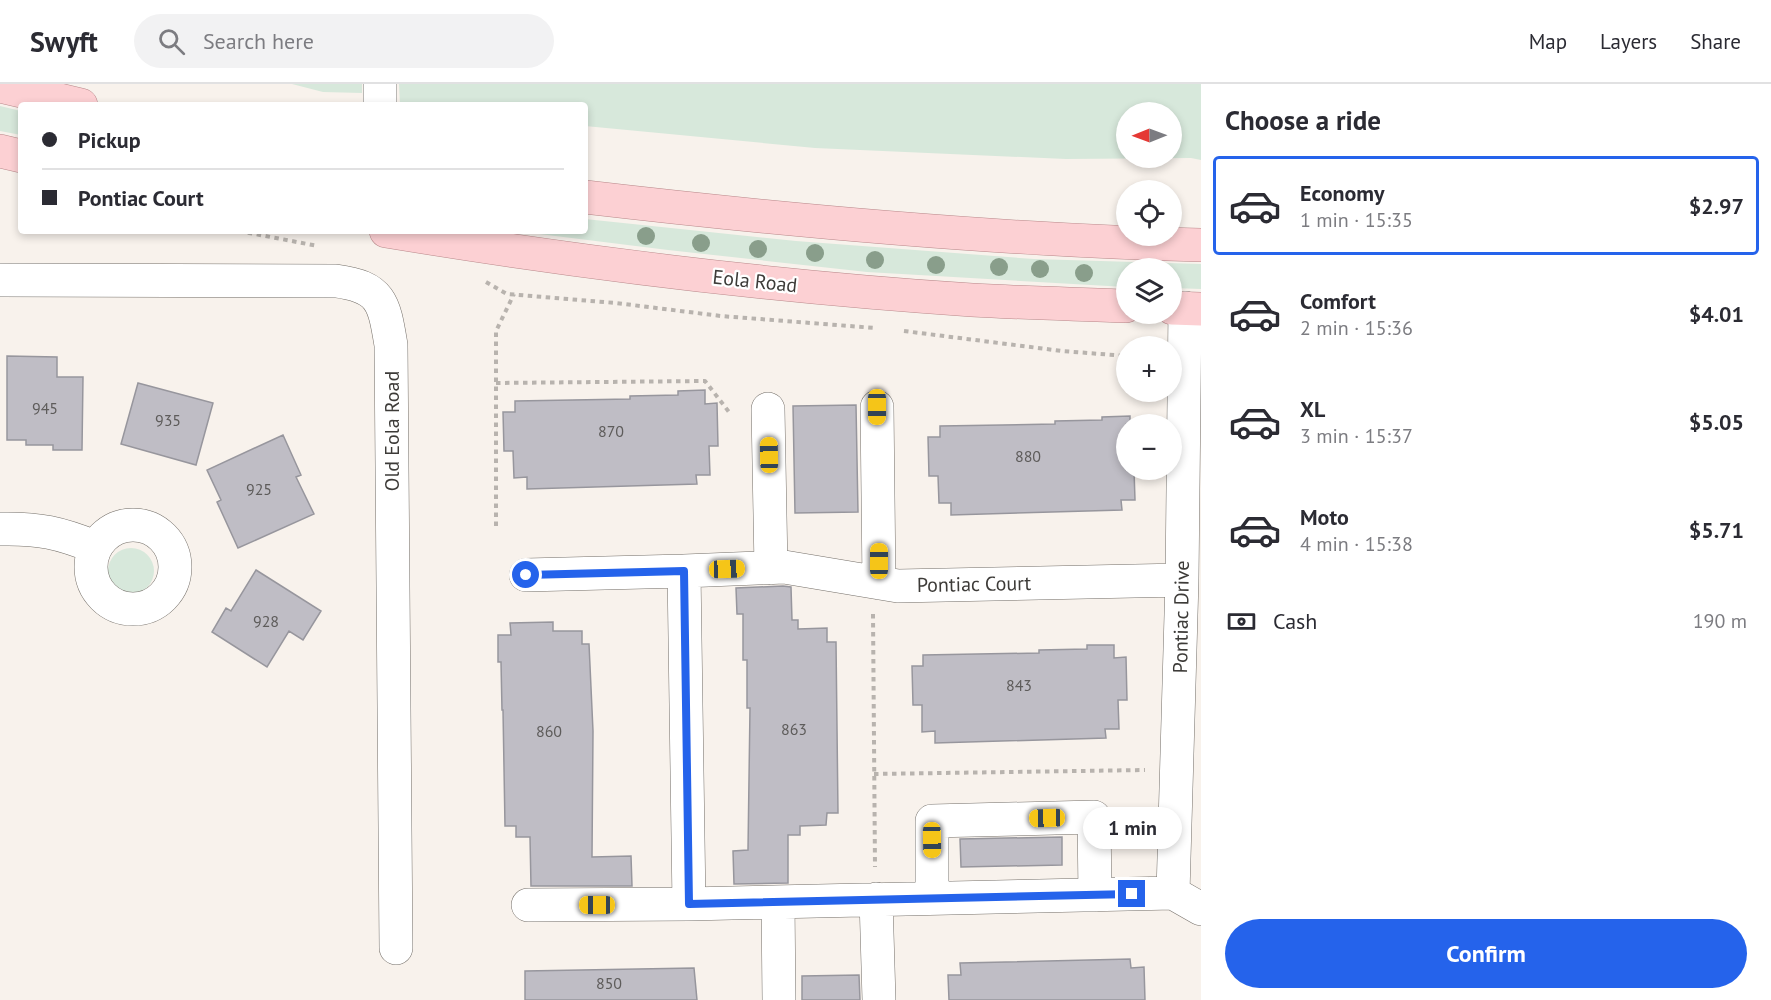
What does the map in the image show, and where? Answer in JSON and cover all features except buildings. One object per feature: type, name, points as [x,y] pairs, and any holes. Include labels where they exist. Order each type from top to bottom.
[{"type":"main road","points":[[0,86],[68,102]]},
{"type":"main road","points":[[0,151],[18,155]]},
{"type":"main road","points":[[588,197],[825,223],[957,234],[1201,245]]},
{"type":"main road","name":"Eola Road","points":[[406,234],[588,262],[797,285],[973,300],[1116,306]]},
{"type":"street","points":[[380,84],[380,102]]},
{"type":"street","name":"Old Eola Road","points":[[0,280],[336,281],[356,284],[373,293],[383,306],[391,345],[396,948]]},
{"type":"street","name":"Pontiac Drive","points":[[1173,893],[1188,807],[1182,580],[1186,308]]},
{"type":"street","points":[[876,594],[877,407]]},
{"type":"street","points":[[768,409],[771,568]]},
{"type":"street","points":[[0,529],[45,530],[95,547]]},
{"type":"street","name":"Pontiac Court","points":[[526,575],[784,567],[876,594],[897,586],[1182,580]]},
{"type":"street","points":[[684,571],[689,904]]},
{"type":"street","points":[[932,898],[932,821],[1059,818],[1094,818],[1095,895]]},
{"type":"street","points":[[528,905],[778,902],[876,888],[932,898],[1173,893],[1201,909]]},
{"type":"street","points":[[876,888],[879,1000]]},
{"type":"street","points":[[778,902],[779,1000]]},
{"type":"path","points":[[496,526],[496,331],[514,294]]},
{"type":"path","points":[[496,382],[705,381],[729,412]]},
{"type":"path","points":[[876,594],[874,774],[876,888]]},
{"type":"path","points":[[874,774],[1149,770]]},
{"type":"green space","points":[[292,84],[362,84],[362,93],[323,92]]},
{"type":"green space","points":[[399,84],[1201,84],[1201,160],[1182,158],[1182,102],[1116,102],[1116,159],[1066,159],[815,148],[588,126],[588,102],[400,102]]},
{"type":"green space","points":[[0,106],[18,110],[18,134],[0,131]]},
{"type":"green space","points":[[588,219],[796,241],[1034,259],[1116,261],[1116,286],[867,272],[539,234],[588,234]]},
{"type":"green space","points":[[1182,263],[1201,264],[1201,289],[1182,288]]},
{"type":"green space","points":[[131,548],[147,555],[154,571],[147,587],[131,594],[115,587],[108,571],[115,555]]},
{"type":"route","points":[[526,575],[684,571],[689,904],[1132,894]]}]
